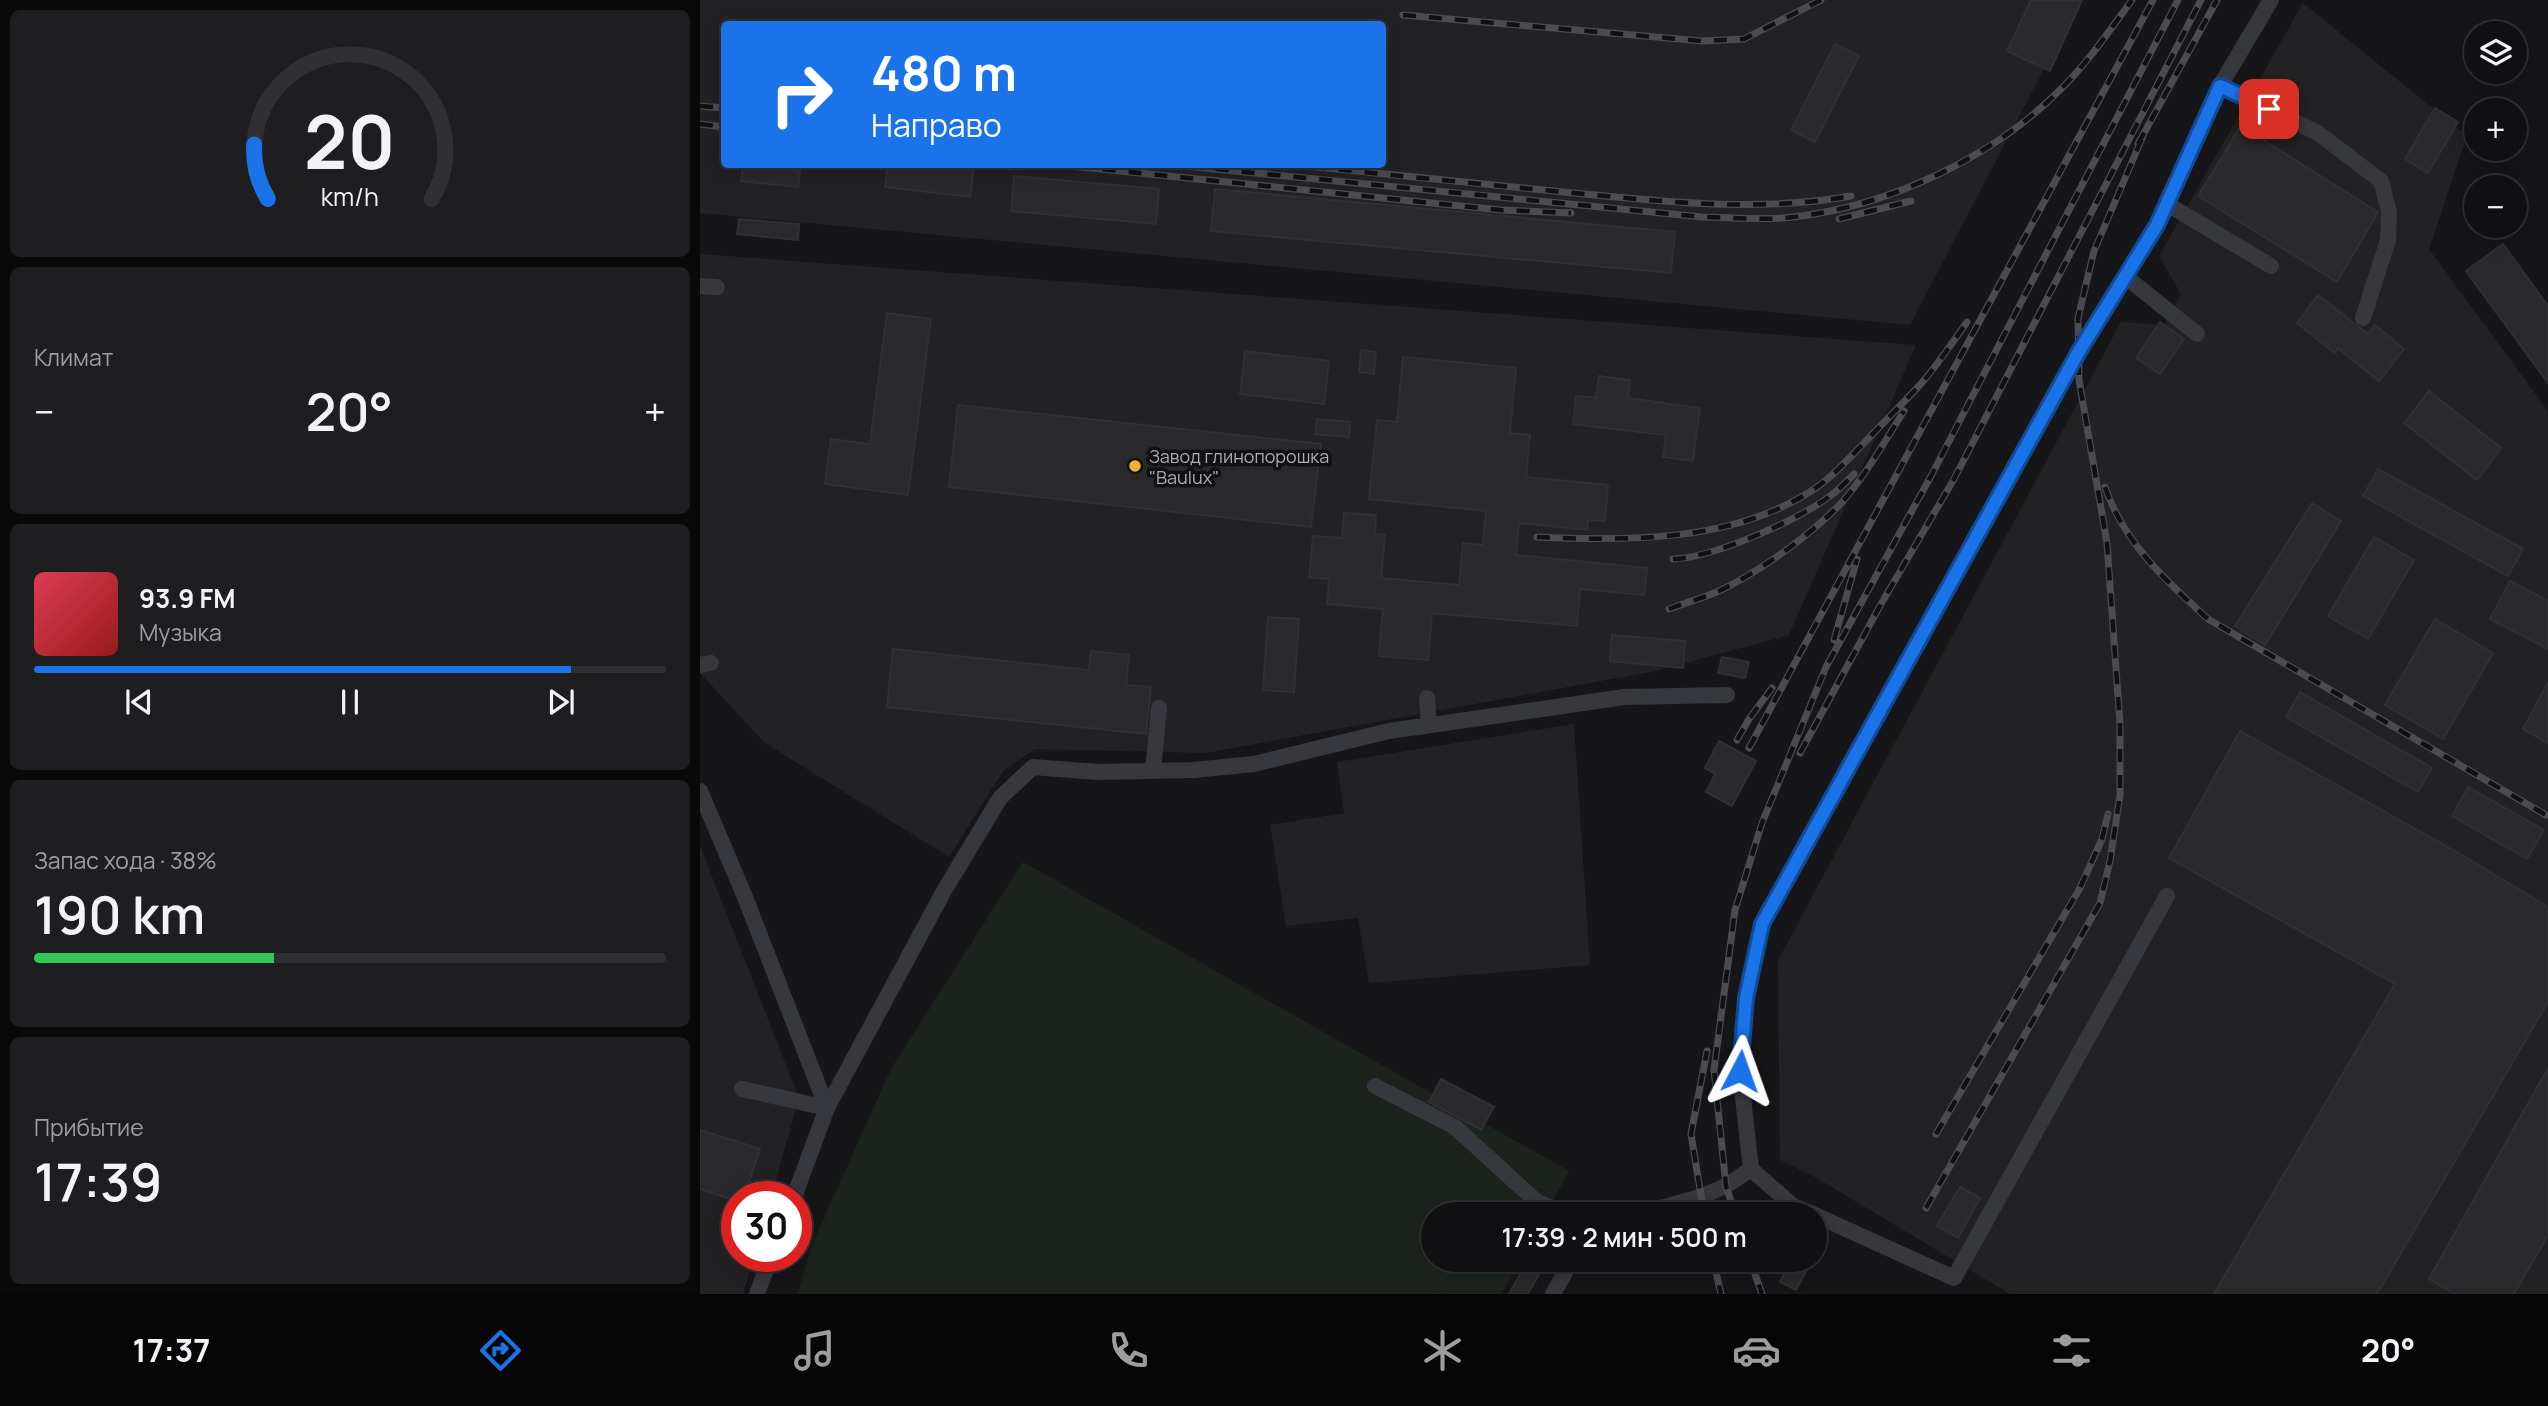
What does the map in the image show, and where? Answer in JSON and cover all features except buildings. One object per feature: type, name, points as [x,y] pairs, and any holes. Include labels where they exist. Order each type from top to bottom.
[{"type":"street","points":[[1788,1202],[1751,1169],[1740,1071],[1746,998],[1762,924],[2078,353],[2157,225],[2220,86],[2271,0]]},
{"type":"street","points":[[2220,86],[2318,133],[2381,181],[2389,212],[2388,240],[2362,318]]},
{"type":"street","points":[[2167,204],[2271,266]]},
{"type":"street","points":[[2126,277],[2197,334]]},
{"type":"street","points":[[700,286],[717,287]]},
{"type":"street","points":[[800,1181],[827,1108],[945,889],[1000,798],[1034,767],[1098,772],[1194,770],[1254,764],[1389,731],[1429,725],[1624,697],[1727,695]]},
{"type":"street","points":[[1427,698],[1429,725]]},
{"type":"street","points":[[1153,771],[1159,708]]},
{"type":"street","points":[[700,791],[745,897],[827,1108]]},
{"type":"street","points":[[1827,1221],[1954,1278],[2167,896]]},
{"type":"street","points":[[1376,1086],[1455,1127],[1537,1202]]},
{"type":"street","points":[[742,1090],[827,1108]]},
{"type":"street","points":[[1680,1202],[1726,1186],[1751,1169]]},
{"type":"street","points":[[758,1294],[766,1272]]},
{"type":"street","points":[[1553,1294],[1565,1272]]},
{"type":"shaded area","points":[[700,0],[2080,0],[1910,325],[700,213]]},
{"type":"shaded area","points":[[2303,3],[2464,134],[2464,145],[2429,249],[2548,411],[2548,1294],[2010,1294],[1815,1177],[1780,1160],[1778,960],[2121,322],[2164,325],[2181,294],[2159,256]]},
{"type":"shaded area","points":[[700,254],[1916,345],[1789,635],[1656,671],[1206,753],[1035,749],[1003,771],[949,857],[765,743],[700,673]]},
{"type":"shaded area","points":[[1574,724],[1590,965],[1369,983],[1358,918],[1286,926],[1270,825],[1344,813],[1337,762]]},
{"type":"shaded area","points":[[700,846],[799,1098],[776,1181],[721,1181],[721,1272],[750,1272],[743,1294],[700,1294]]},
{"type":"shaded area","points":[[1023,862],[1569,1171],[1552,1202],[1421,1202],[1421,1272],[1514,1272],[1502,1294],[798,1294],[804,1272],[812,1272],[812,1245],[891,1069]]},
{"type":"railway","points":[[1403,15],[1702,41],[1744,39],[1821,0]]},
{"type":"railway","points":[[1205,168],[1702,217],[1771,219],[1830,211],[1903,190],[1973,156],[2005,136],[2035,113],[2072,78],[2132,0]]},
{"type":"railway","points":[[1749,748],[2153,0]]},
{"type":"railway","points":[[1731,1202],[1726,1186],[1714,1070],[1735,910],[1762,823],[1826,667],[1931,476],[2178,0]]},
{"type":"railway","points":[[1800,753],[1881,604],[1954,479],[2201,0]]},
{"type":"railway","points":[[2138,144],[2217,0]]},
{"type":"railway","points":[[700,106],[721,108]]},
{"type":"railway","points":[[700,124],[721,127]]},
{"type":"railway","points":[[1926,1208],[2100,903],[2110,861],[2120,795],[2120,724],[2107,543],[2079,380],[2078,318],[2094,251],[2143,136]]},
{"type":"railway","points":[[1090,168],[1500,210],[1571,213]]},
{"type":"railway","points":[[1326,168],[1707,204],[1779,204],[1851,196]]},
{"type":"railway","points":[[1839,219],[1911,201]]},
{"type":"railway","points":[[1537,537],[1606,539],[1677,535],[1711,530],[1777,509],[1808,493],[1832,475],[1919,386],[1967,322]]},
{"type":"railway","points":[[1669,609],[1713,594],[1751,574],[1818,525],[1852,490],[1904,411]]},
{"type":"railway","points":[[1673,559],[1710,552],[1777,526],[1816,506],[1854,474]]},
{"type":"railway","points":[[2105,487],[2123,526],[2148,560],[2208,619],[2546,815]]},
{"type":"railway","points":[[1834,640],[1857,559]]},
{"type":"railway","points":[[1737,740],[1772,688]]},
{"type":"railway","points":[[1936,1134],[2080,888],[2102,839],[2108,814]]},
{"type":"railway","points":[[1702,1202],[1691,1134],[1707,1051]]},
{"type":"railway","points":[[1716,1272],[1721,1294]]},
{"type":"railway","points":[[1754,1272],[1762,1294]]},
{"type":"place","name":"Завод глинопорошка \"Baulux\"","points":[[1135,466]]},
{"type":"route","points":[[1740,1071],[1746,998],[1762,924],[2078,353],[2157,225],[2220,86],[2269,109]]}]
